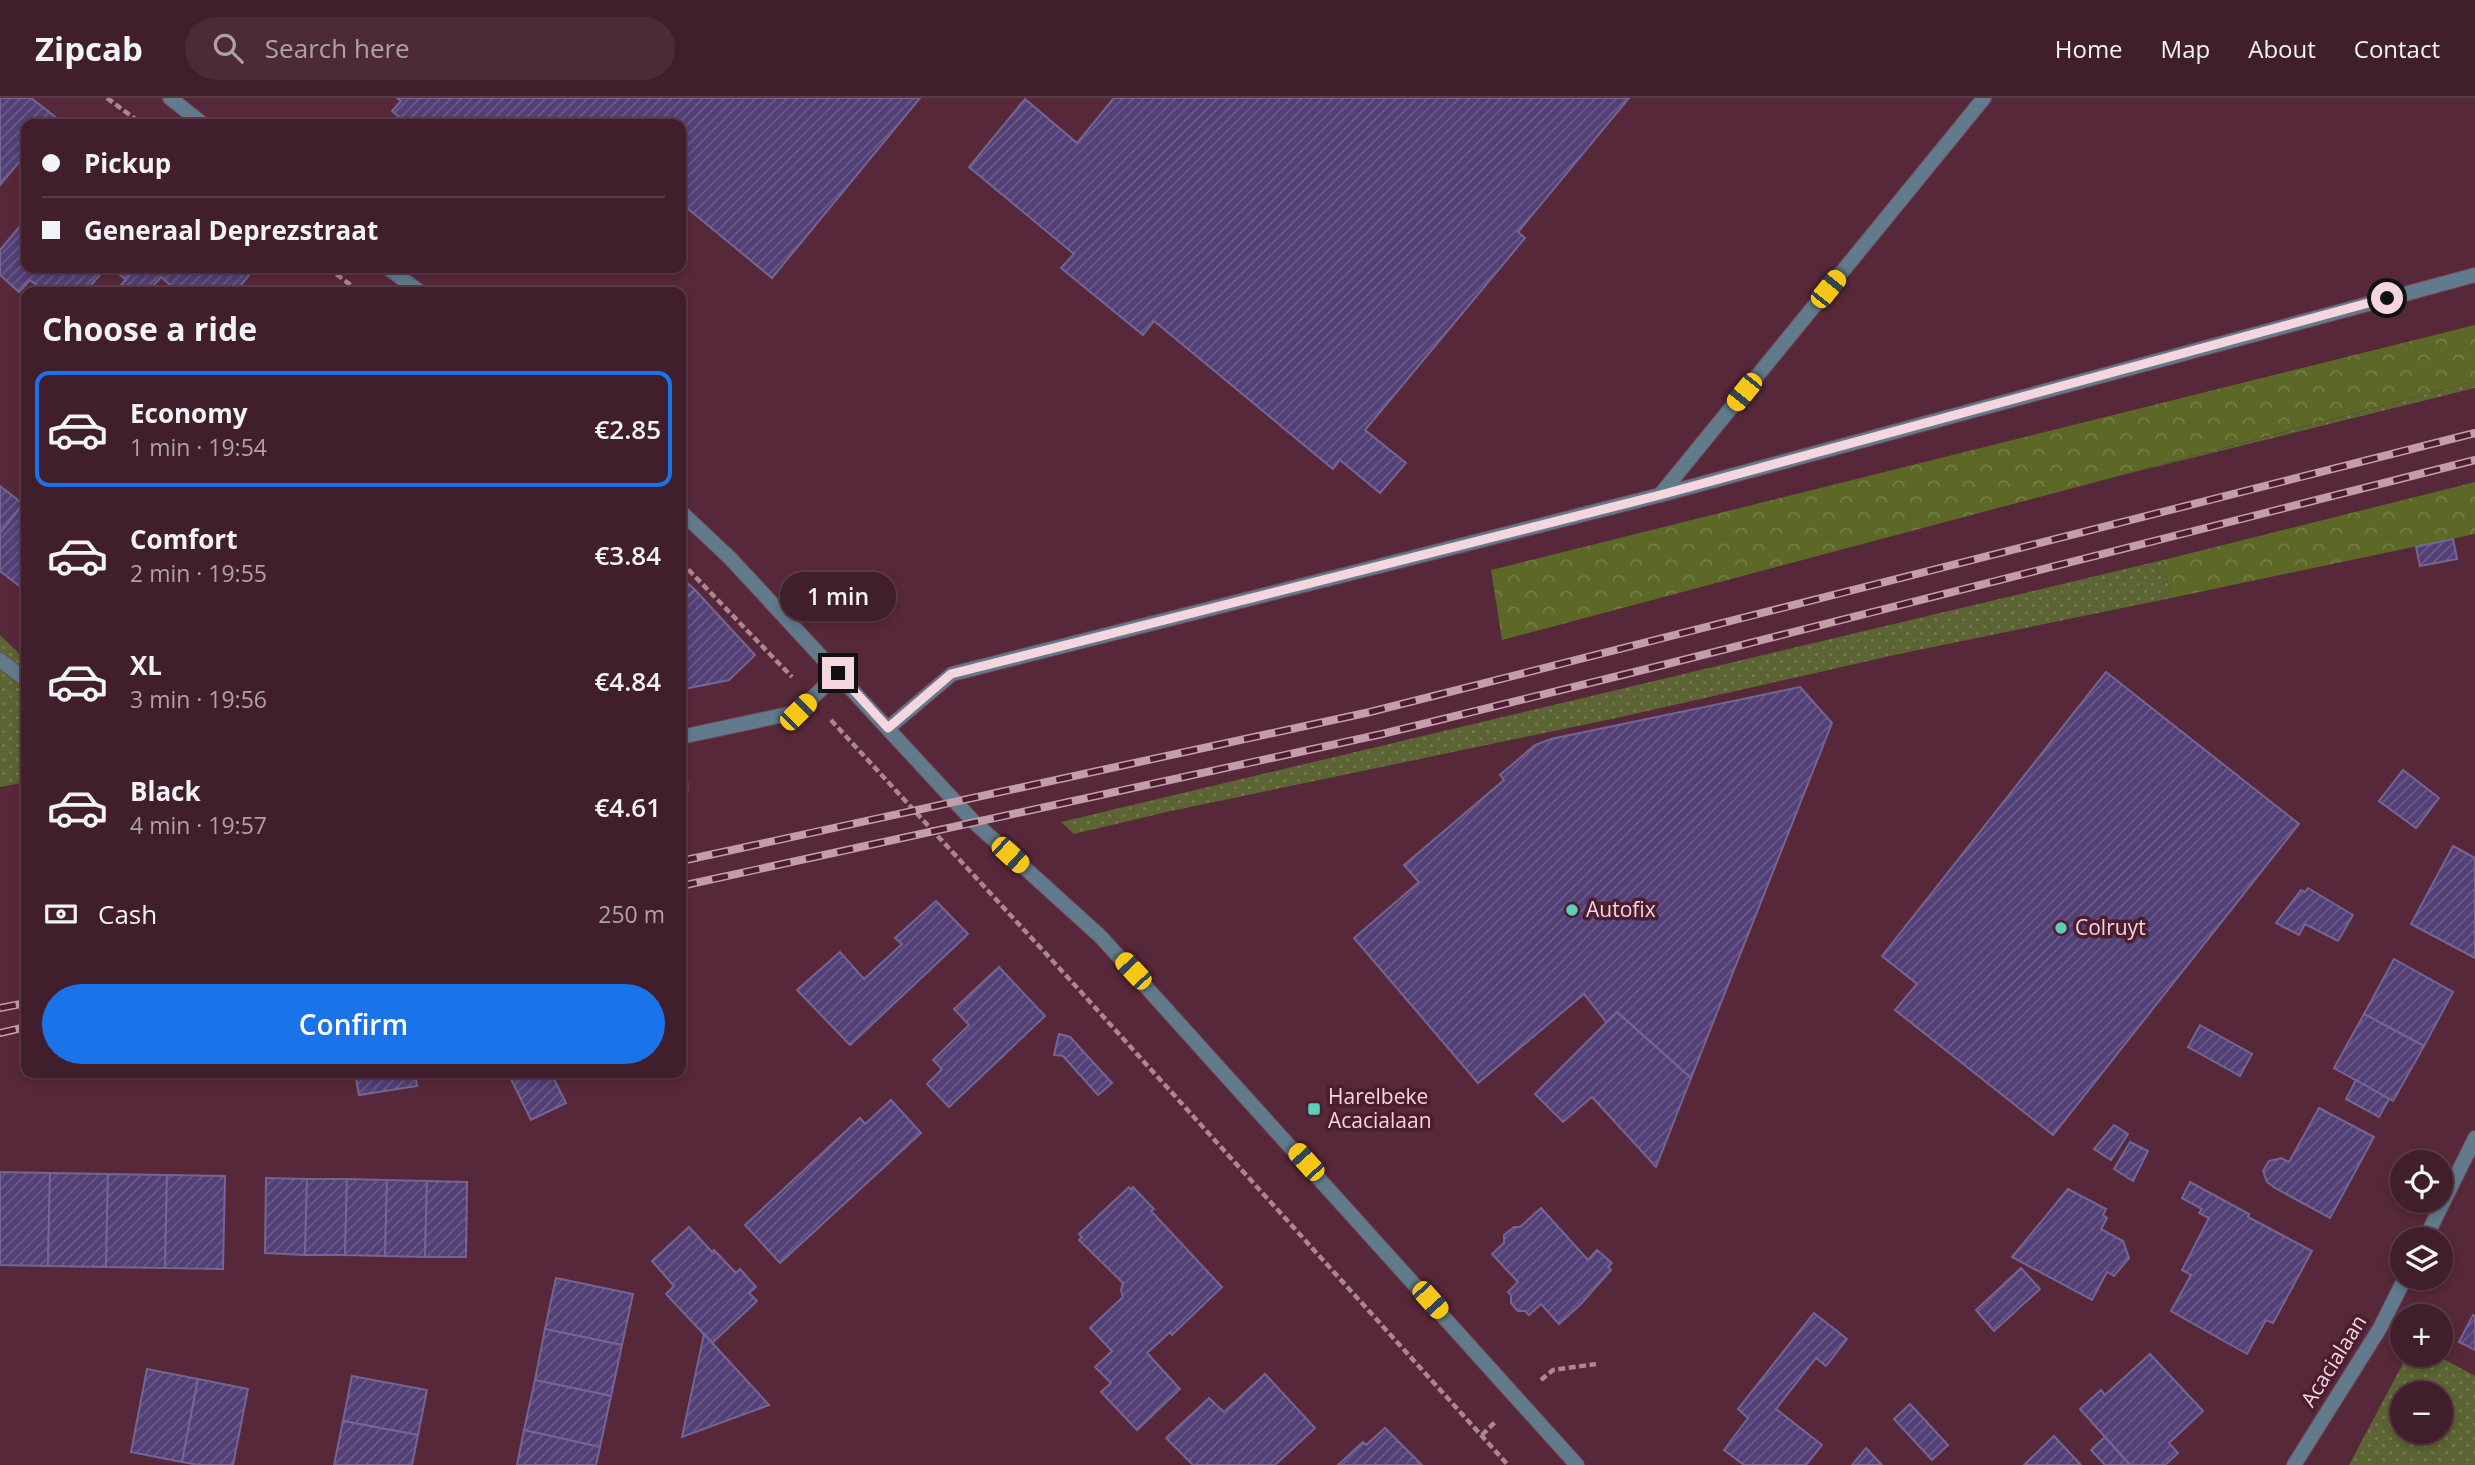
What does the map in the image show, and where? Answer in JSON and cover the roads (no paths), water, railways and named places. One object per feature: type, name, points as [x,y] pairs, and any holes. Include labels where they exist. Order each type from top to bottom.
[{"type":"street","points":[[170,98],[197,119]]},
{"type":"street","points":[[1660,495],[1984,98]]},
{"type":"street","points":[[395,273],[413,287]]},
{"type":"street","points":[[888,728],[951,674],[1660,495],[2475,275]]},
{"type":"street","points":[[686,517],[730,558],[965,812],[1101,937],[1577,1465]]},
{"type":"street","points":[[0,660],[21,676]]},
{"type":"street","points":[[686,736],[798,712],[838,673]]},
{"type":"street","points":[[2430,1227],[2475,1138]]},
{"type":"street","name":"Acacialaan","points":[[2294,1465],[2380,1328],[2399,1290]]},
{"type":"railway","points":[[686,860],[1370,712],[2475,433]]},
{"type":"railway","points":[[686,885],[1382,734],[2475,460]]},
{"type":"railway","points":[[0,1008],[21,1004]]},
{"type":"railway","points":[[0,1033],[21,1028]]},
{"type":"place","name":"Autofix","points":[[1572,910]]},
{"type":"place","name":"Colruyt","points":[[2061,928]]},
{"type":"place","name":"Harelbeke Acacialaan","points":[[1314,1109]]}]
